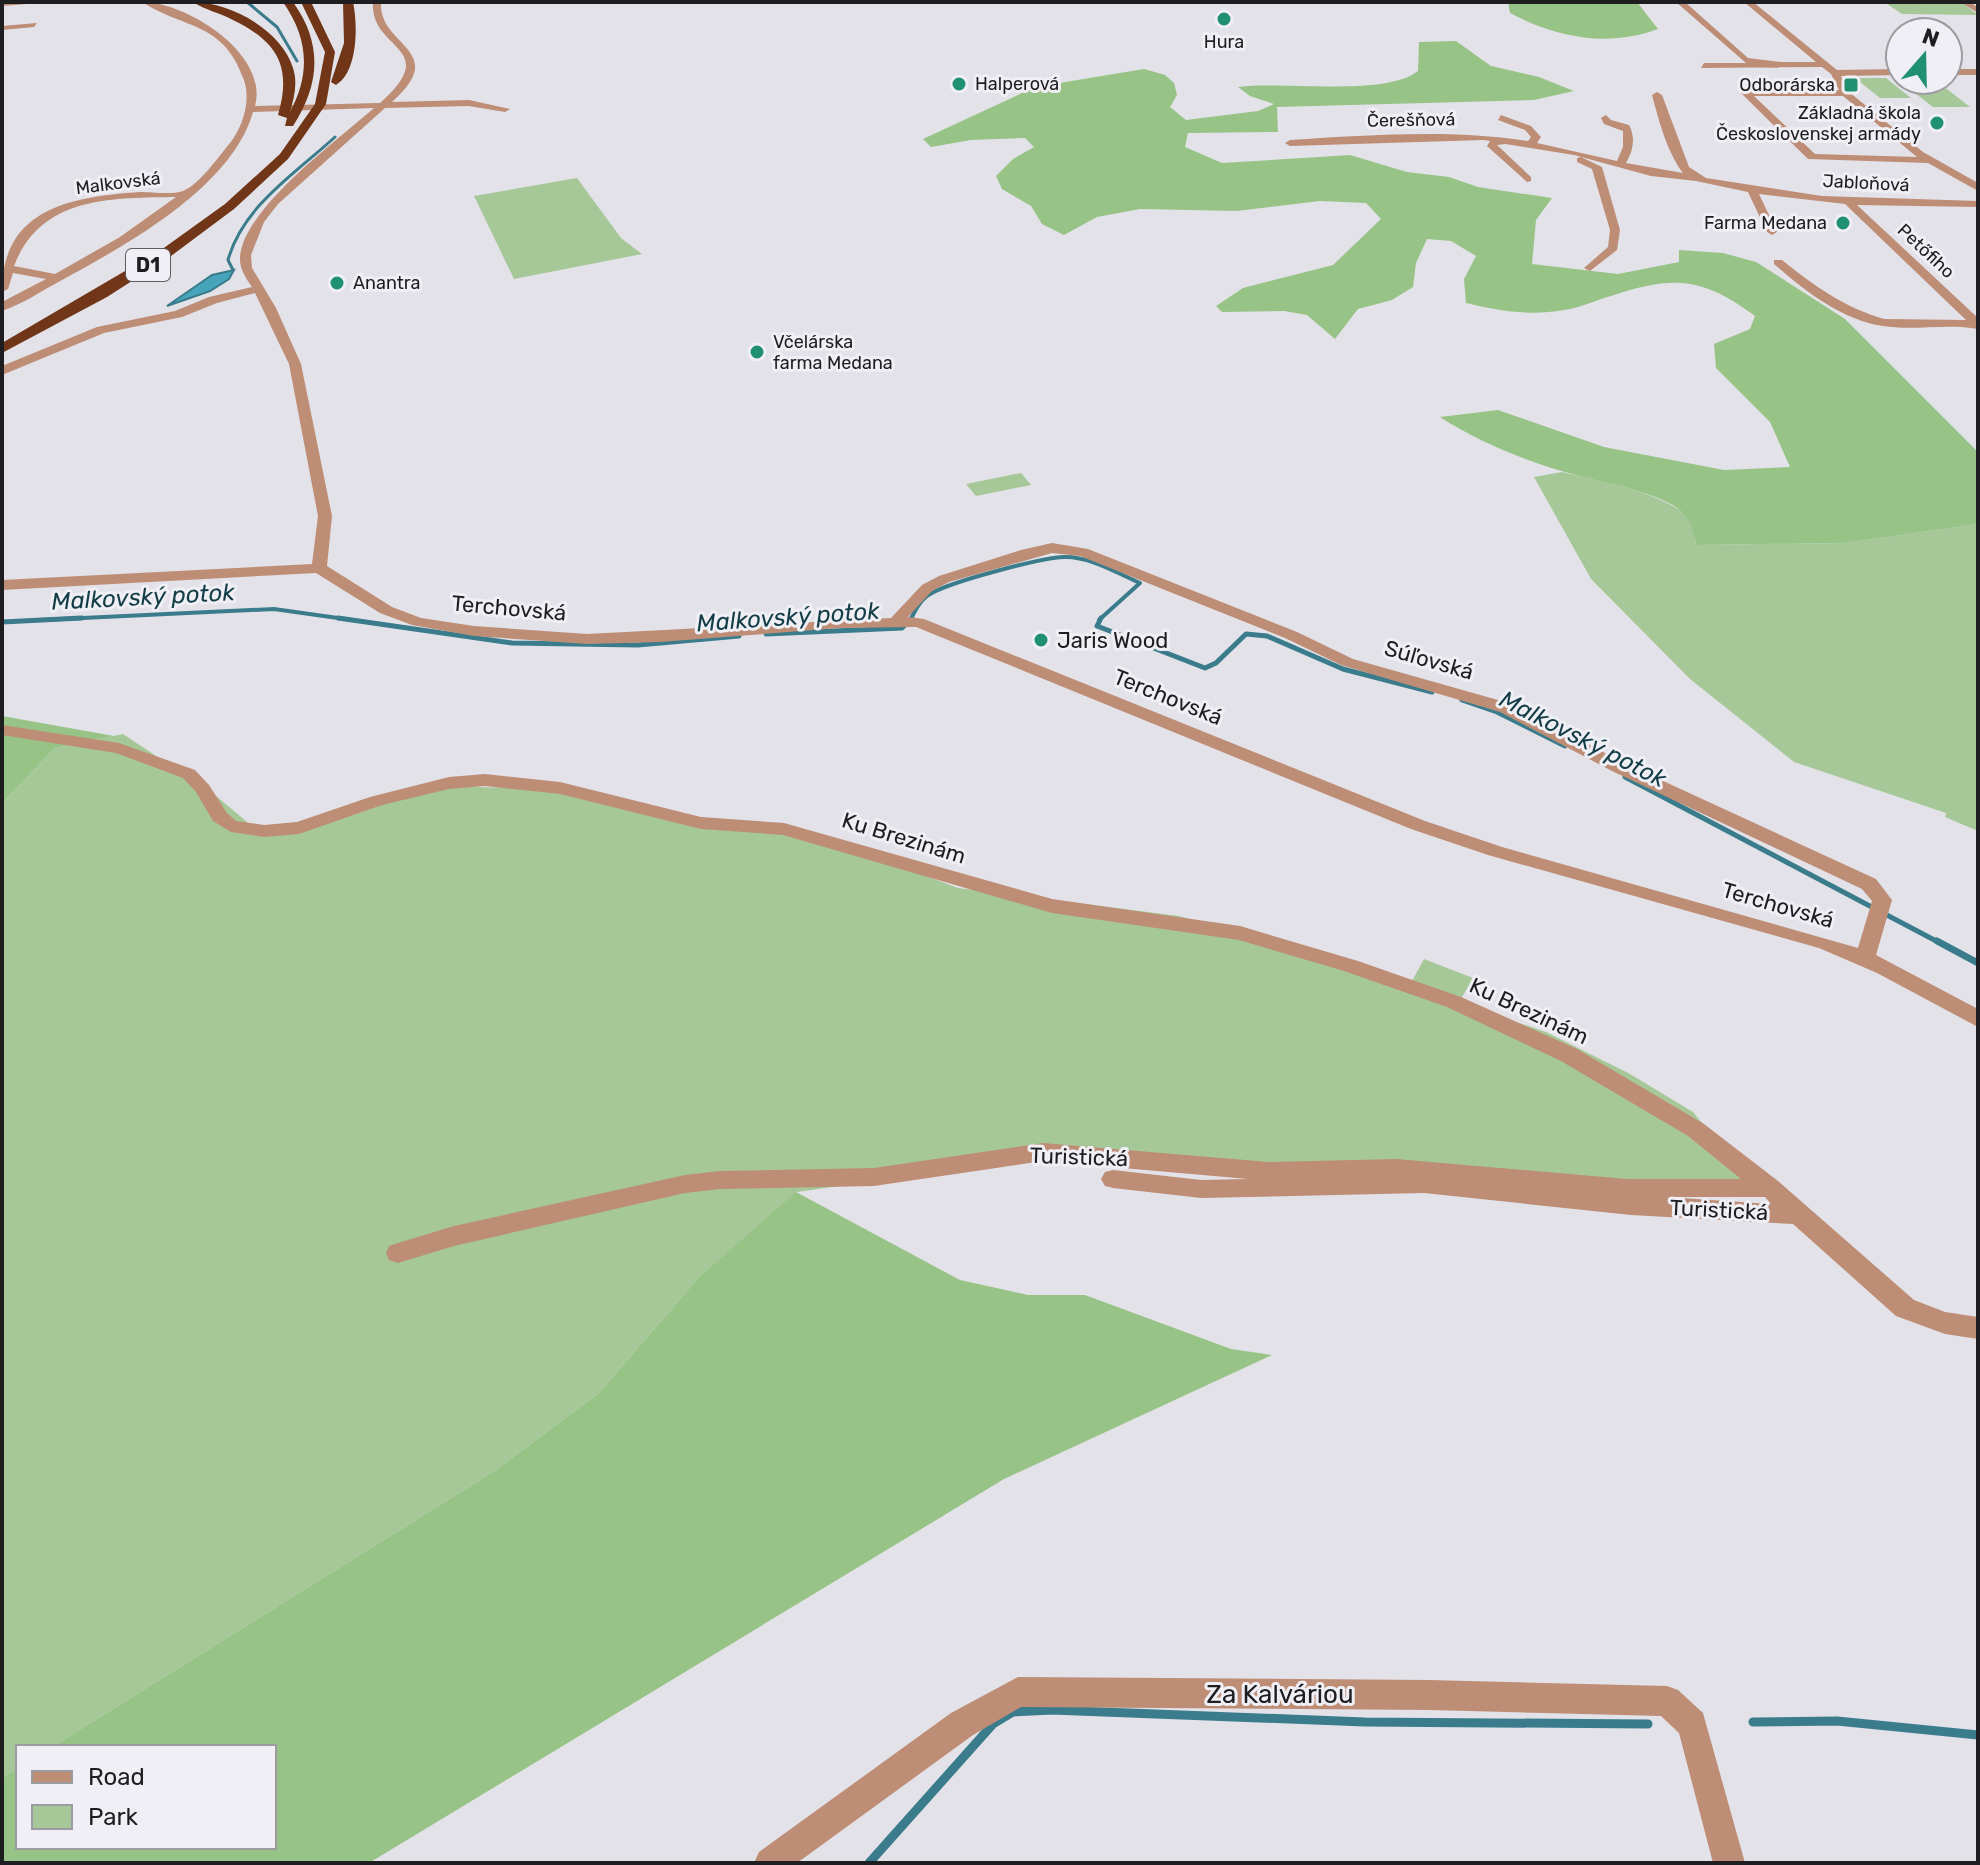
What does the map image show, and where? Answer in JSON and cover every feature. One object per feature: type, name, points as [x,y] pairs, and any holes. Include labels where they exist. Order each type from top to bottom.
[{"type":"highway","points":[[198,2],[253,26],[283,54],[291,86],[275,143]]},
{"type":"highway","name":"D1","points":[[2,335],[101,280],[167,238],[228,190],[275,143],[306,92],[313,61],[306,29],[288,2]]},
{"type":"highway","name":"D1","points":[[2,349],[139,271],[229,208],[292,146],[323,95],[329,76],[330,47],[318,16],[306,2]]},
{"type":"highway","points":[[323,95],[338,80],[344,61],[351,24],[348,2]]},
{"type":"street","points":[[2,4],[48,2]]},
{"type":"street","points":[[146,2],[200,25],[232,48],[250,76],[258,109],[385,103],[476,103],[505,109]]},
{"type":"street","points":[[2,585],[319,568],[325,516],[295,364],[246,268],[245,255],[259,222],[274,202],[399,91],[412,67],[411,56],[403,46],[377,24],[374,13],[377,2]]},
{"type":"street","points":[[1680,2],[1745,60],[1778,64]]},
{"type":"street","points":[[1748,2],[1835,73],[1845,93],[1928,160],[1978,188]]},
{"type":"street","points":[[1964,2],[1978,11]]},
{"type":"street","points":[[2,28],[34,25]]},
{"type":"street","points":[[1704,66],[1824,64]]},
{"type":"street","points":[[1835,73],[1884,72]]},
{"type":"street","points":[[1845,93],[1746,93],[1812,157],[1928,160]]},
{"type":"street","points":[[1657,95],[1682,174]]},
{"type":"street","name":"Malkovská","points":[[2,307],[159,217],[189,194],[221,162],[258,109]]},
{"type":"street","name":"Čerešňová","points":[[1501,118],[1528,128],[1536,137],[1533,144]]},
{"type":"street","points":[[1606,118],[1607,122],[1626,127],[1630,136],[1626,154],[1619,165]]},
{"type":"street","name":"Čerešňová","points":[[1290,143],[1483,137],[1533,144],[1651,173],[1697,178]]},
{"type":"street","name":"Čerešňová","points":[[1527,179],[1490,144],[1533,144],[1597,167],[1615,230],[1613,248],[1590,268]]},
{"type":"street","name":"Jabloňová","points":[[1697,178],[1752,190],[1849,203],[1978,204]]},
{"type":"street","points":[[1752,190],[1772,232]]},
{"type":"street","name":"Malkovská","points":[[2,289],[5,267],[28,228],[62,209],[112,198],[189,194]]},
{"type":"street","name":"Petőfiho","points":[[1849,203],[1978,324]]},
{"type":"street","points":[[1778,262],[1806,286],[1871,320],[1884,323],[1978,324]]},
{"type":"street","points":[[5,267],[57,278]]},
{"type":"street","points":[[2,371],[101,330],[194,314],[213,300],[259,289]]},
{"type":"street","name":"Súľovská","points":[[906,621],[927,588],[944,579],[1026,553],[1052,548],[1083,552],[1291,635],[1347,662],[1506,708],[1618,767],[1869,884],[1879,909],[1865,957]]},
{"type":"street","name":"Terchovská","points":[[319,568],[386,610],[418,622],[474,631],[587,639],[906,621],[1418,825],[1495,851],[1865,957],[1890,967],[1978,1019]]},
{"type":"street","name":"Ku Brezinám","points":[[2,730],[119,748],[189,774],[203,789],[220,817],[231,826],[264,831],[299,828],[376,801],[449,783],[485,780],[560,788],[701,823],[784,829],[1052,906],[1102,916],[1240,933],[1454,1002],[1569,1055],[1696,1130],[1770,1188],[1905,1308],[1945,1323],[1978,1328]]},
{"type":"street","name":"Turistická","points":[[398,1253],[454,1236],[685,1184],[720,1180],[874,1177],[1043,1152],[1269,1171],[1396,1168],[1627,1188],[1770,1188]]},
{"type":"street","name":"Turistická","points":[[1113,1179],[1201,1189],[1424,1184],[1631,1205],[1798,1215]]},
{"type":"street","name":"Za Kalváriou","points":[[770,1863],[962,1724],[1018,1692],[1445,1695],[1667,1701],[1692,1724],[1729,1863]]},
{"type":"green space","points":[[1508,2],[1637,2],[1658,29],[1639,35],[1601,39],[1563,34],[1510,13]]},
{"type":"green space","points":[[1884,2],[1961,2],[1978,15],[1902,14]]},
{"type":"green space","points":[[1456,41],[1491,66],[1539,77],[1574,91],[1534,100],[1277,107],[1278,132],[1188,133],[1185,147],[1222,163],[1350,155],[1407,172],[1449,177],[1478,187],[1552,198],[1536,220],[1532,264],[1618,274],[1679,262],[1679,250],[1723,253],[1756,262],[1845,319],[1978,452],[1978,524],[1845,543],[1696,545],[1689,520],[1667,502],[1517,456],[1440,417],[1498,410],[1604,447],[1724,470],[1790,467],[1770,422],[1716,368],[1714,344],[1750,329],[1755,316],[1719,293],[1703,287],[1670,283],[1653,285],[1576,308],[1551,312],[1527,313],[1491,308],[1466,303],[1464,279],[1476,256],[1451,241],[1427,239],[1416,263],[1413,287],[1392,300],[1358,309],[1335,339],[1307,315],[1284,311],[1222,312],[1216,306],[1243,288],[1333,265],[1381,219],[1366,203],[1320,201],[1237,211],[1140,209],[1097,217],[1064,235],[1042,224],[1031,206],[1002,189],[996,176],[1013,159],[1034,147],[1025,138],[971,140],[931,147],[923,139],[1035,87],[1144,69],[1165,75],[1174,83],[1177,95],[1170,107],[1186,120],[1258,111],[1274,104],[1250,96],[1238,87],[1382,84],[1403,79],[1418,71],[1419,42]]},
{"type":"green space","points":[[1855,78],[1884,78],[1884,96],[1911,98],[1880,98]]},
{"type":"green space","points":[[1919,96],[1956,96],[1970,107],[1933,107]]},
{"type":"green space","points":[[577,178],[621,238],[642,254],[514,279],[474,196]]},
{"type":"green space","points":[[1562,472],[1635,490],[1673,506],[1686,515],[1694,526],[1696,545],[1845,543],[1978,524],[1978,831],[1945,817],[1946,813],[1794,762],[1690,679],[1591,579],[1534,477]]},
{"type":"green space","points":[[1021,473],[1031,485],[976,496],[966,484]]},
{"type":"green space","points":[[2,716],[114,736],[55,748],[2,803]]},
{"type":"green space","points":[[123,734],[215,795],[259,832],[455,782],[477,787],[561,789],[696,819],[813,834],[958,888],[1179,916],[1314,953],[1546,1032],[1630,1074],[1693,1112],[1750,1181],[1682,1190],[1040,1158],[797,1192],[700,1276],[599,1393],[493,1472],[55,1745],[16,1745],[16,1769],[2,1778],[2,803],[55,748]]},
{"type":"green space","points":[[1424,959],[1473,978],[1461,999],[1412,981]]},
{"type":"green space","points":[[796,1192],[960,1280],[1028,1295],[1085,1295],[1231,1349],[1272,1355],[1004,1479],[369,1863],[2,1863],[2,1778],[16,1769],[16,1849],[276,1849],[276,1745],[55,1745],[493,1472],[599,1393],[700,1276]]},
{"type":"water","points":[[234,270],[229,279],[210,291],[167,306],[212,275]]},
{"type":"waterway","points":[[247,2],[277,27],[297,61]]},
{"type":"waterway","points":[[233,270],[228,260],[235,241],[258,207],[335,137]]},
{"type":"waterway","name":"Malkovský potok","points":[[910,620],[921,602],[937,591],[993,572],[1064,557],[1093,562],[1140,583],[1101,618]]},
{"type":"waterway","name":"Malkovský potok","points":[[59,619],[274,609],[348,619]]},
{"type":"waterway","name":"Malkovský potok","points":[[59,619],[82,618]]},
{"type":"waterway","name":"Malkovský potok","points":[[338,618],[348,619]]},
{"type":"waterway","name":"Malkovský potok","points":[[1101,618],[1097,626],[1205,668],[1216,663],[1246,634],[1267,636],[1343,669],[1432,692]]},
{"type":"waterway","name":"Malkovský potok","points":[[2,622],[59,619]]},
{"type":"waterway","name":"Malkovský potok","points":[[41,620],[59,619]]},
{"type":"waterway","name":"Malkovský potok","points":[[348,619],[352,620]]},
{"type":"waterway","name":"Malkovský potok","points":[[348,619],[512,643],[638,645],[739,636]]},
{"type":"waterway","name":"Malkovský potok","points":[[766,634],[902,628],[910,620]]},
{"type":"waterway","name":"Malkovský potok","points":[[1462,700],[1497,712],[1565,746]]},
{"type":"waterway","name":"Malkovský potok","points":[[1625,777],[1940,943]]},
{"type":"waterway","name":"Malkovský potok","points":[[1937,941],[1978,963]]},
{"type":"waterway","points":[[869,1863],[993,1724],[1013,1712],[1052,1710],[1365,1722],[1648,1724]]},
{"type":"waterway","points":[[1753,1722],[1837,1721],[1978,1735]]},
{"type":"place","name":"Hura","points":[[1224,19]]},
{"type":"place","name":"Halperová","points":[[959,84]]},
{"type":"place","name":"Odborárska","points":[[1851,85]]},
{"type":"place","name":"Základná škola Československej armády","points":[[1937,123]]},
{"type":"place","name":"Farma Medana","points":[[1843,223]]},
{"type":"place","name":"Anantra","points":[[337,283]]},
{"type":"place","name":"Včelárska farma Medana","points":[[757,352]]},
{"type":"place","name":"Jaris Wood","points":[[1041,640]]}]
